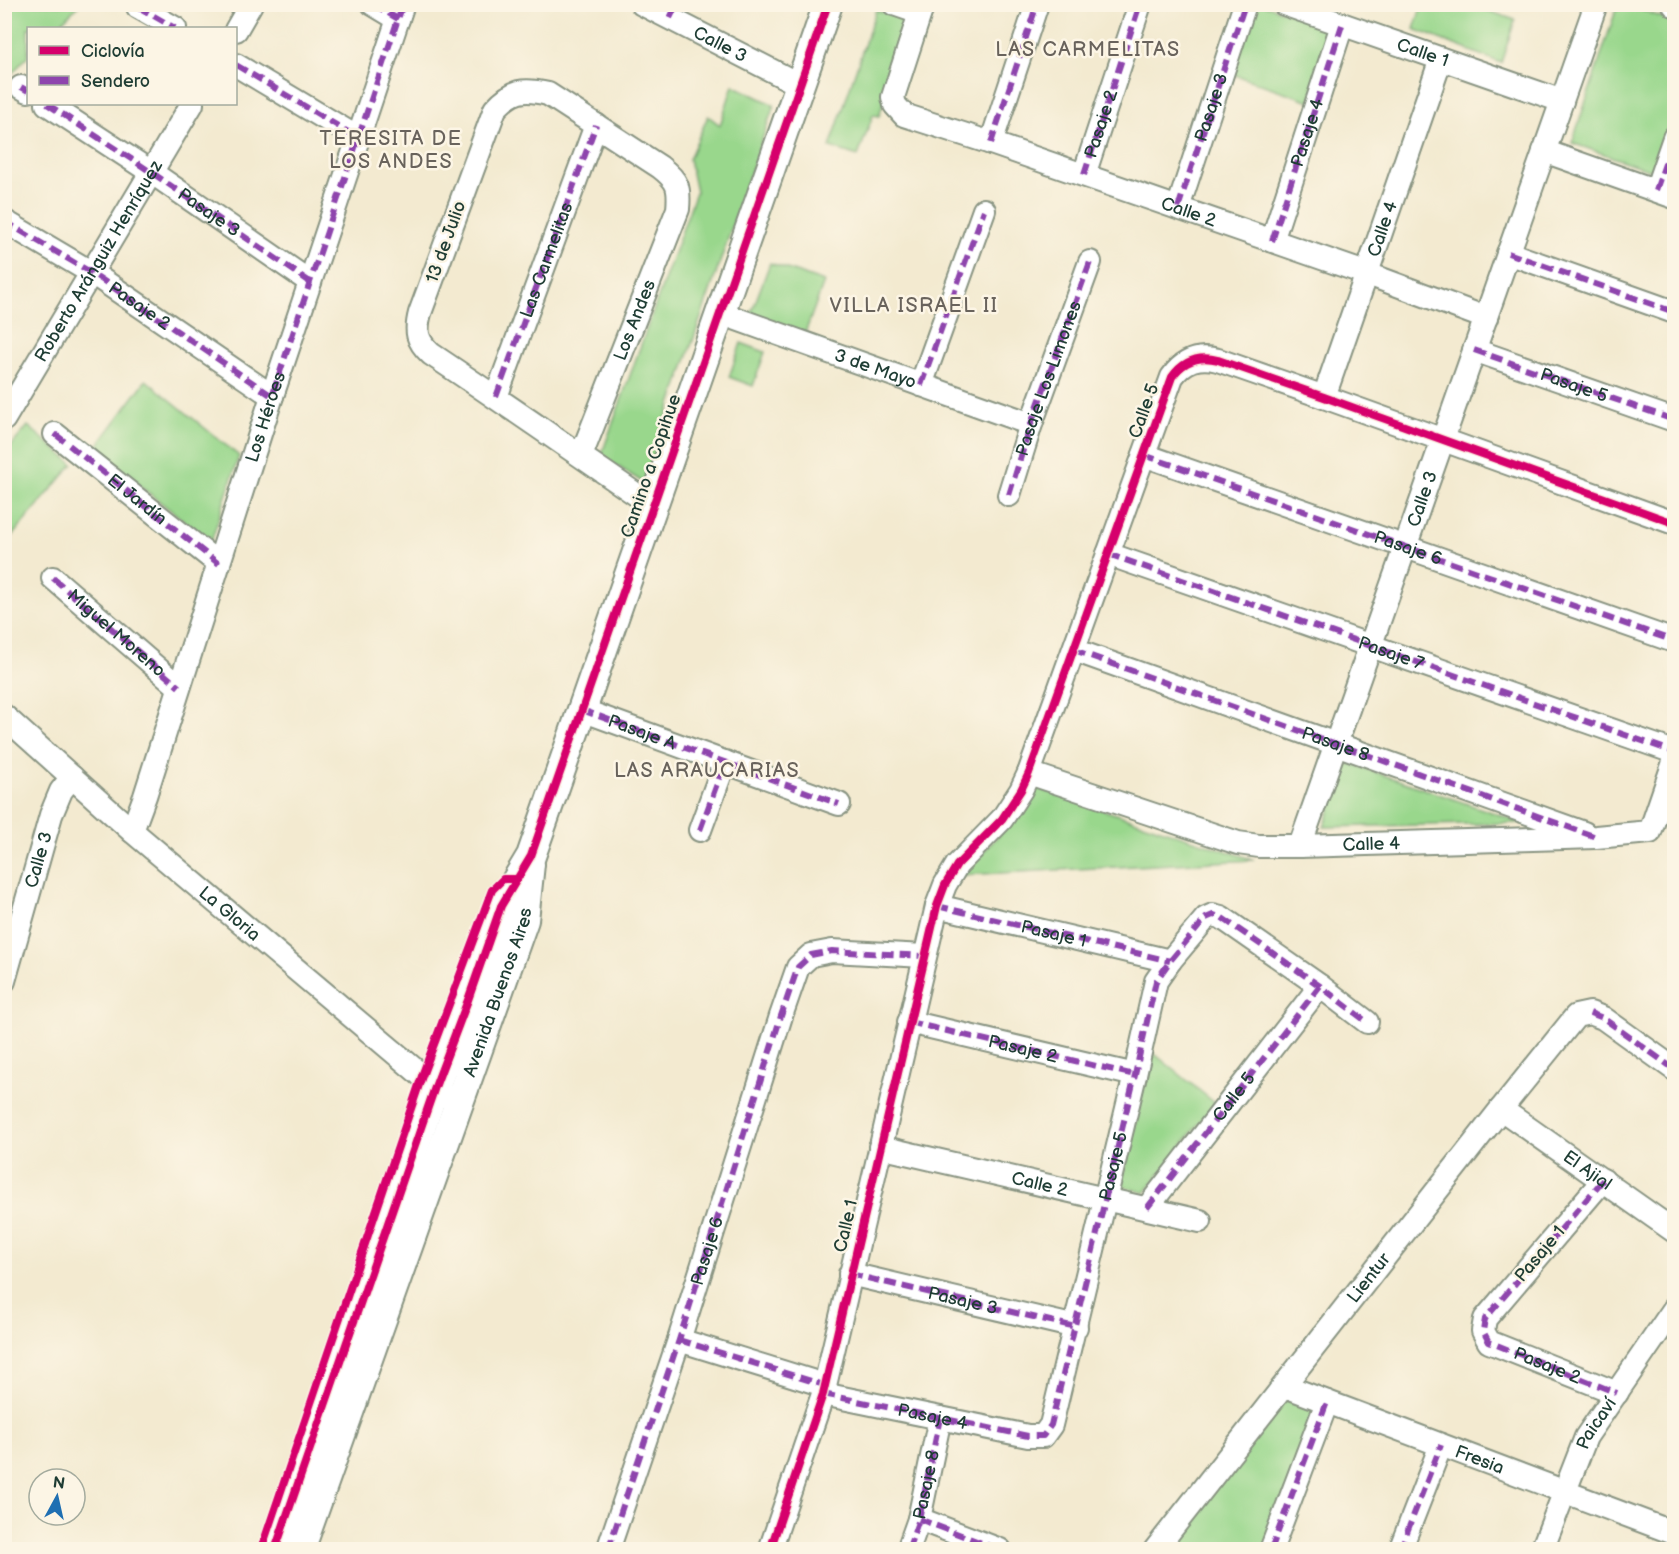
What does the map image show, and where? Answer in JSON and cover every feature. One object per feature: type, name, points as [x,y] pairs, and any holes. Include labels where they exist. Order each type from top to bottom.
[{"type":"street","points":[[237,28],[251,4]]},
{"type":"street","points":[[373,4],[401,12]]},
{"type":"street","name":"Calle 3","points":[[642,4],[674,11],[800,85]]},
{"type":"street","name":"Camino a Copihue","points":[[531,856],[828,4]]},
{"type":"street","points":[[894,4],[922,9]]},
{"type":"street","points":[[991,143],[1036,4]]},
{"type":"street","name":"Pasaje 2","points":[[1084,175],[1140,4]]},
{"type":"street","name":"Pasaje 3","points":[[1178,208],[1245,4]]},
{"type":"street","name":"Calle 1","points":[[1284,4],[1562,101]]},
{"type":"street","name":"Calle 3","points":[[1300,846],[1596,4]]},
{"type":"street","points":[[138,7],[173,27]]},
{"type":"street","name":"Calle 2","points":[[922,9],[895,89],[895,105],[904,115],[1368,274],[1486,318]]},
{"type":"street","name":"Los Héroes","points":[[132,831],[272,396],[401,12]]},
{"type":"street","name":"Pasaje 4","points":[[1272,241],[1342,25]]},
{"type":"street","name":"Calle 4","points":[[1324,397],[1441,59]]},
{"type":"street","points":[[237,66],[358,138]]},
{"type":"street","name":"13 de Julio","points":[[496,397],[431,354],[423,346],[418,338],[417,325],[420,313],[495,110],[507,96],[520,91],[532,90],[548,94],[596,125]]},
{"type":"street","name":"Pasaje 3","points":[[49,105],[151,172],[310,282]]},
{"type":"street","name":"Roberto Aránguiz Henríquez","points":[[4,419],[191,105]]},
{"type":"street","name":"Los Andes","points":[[581,456],[678,209],[679,195],[678,184],[671,175],[596,125]]},
{"type":"street","name":"Las Carmelitas","points":[[496,397],[596,125]]},
{"type":"street","points":[[1544,151],[1665,194],[1674,138]]},
{"type":"street","points":[[921,385],[984,210]]},
{"type":"street","name":"Pasaje 2","points":[[4,221],[92,273],[272,396]]},
{"type":"street","points":[[1508,253],[1674,312]]},
{"type":"street","name":"Pasaje Los Limones","points":[[1009,495],[1031,424],[1090,262]]},
{"type":"street","name":"3 de Mayo","points":[[720,314],[1031,424]]},
{"type":"street","name":"Pasaje 5","points":[[1474,350],[1674,420]]},
{"type":"street","name":"Calle 5","points":[[937,906],[945,885],[957,865],[1002,819],[1029,773],[1173,377],[1177,370],[1192,360],[1209,358],[1218,360],[1674,523]]},
{"type":"street","points":[[496,397],[653,506]]},
{"type":"street","name":"El Jardín","points":[[55,434],[219,564]]},
{"type":"street","name":"Pasaje 6","points":[[1144,455],[1674,641]]},
{"type":"street","name":"Pasaje 7","points":[[1108,554],[1674,752]]},
{"type":"street","name":"Miguel Moreno","points":[[53,578],[179,687]]},
{"type":"street","name":"Pasaje 8","points":[[1074,650],[1596,837]]},
{"type":"street","name":"Pasaje A","points":[[582,710],[839,804]]},
{"type":"street","name":"La Gloria","points":[[4,716],[132,831],[458,1107]]},
{"type":"street","points":[[700,830],[725,762]]},
{"type":"street","name":"Calle 4","points":[[1029,773],[1238,843],[1259,846],[1300,846],[1596,837],[1650,832],[1674,762]]},
{"type":"street","name":"Calle 3","points":[[4,981],[51,815],[62,791],[72,777]]},
{"type":"street","name":"Avenida Buenos Aires","points":[[275,1550],[435,1087],[501,906],[531,856]]},
{"type":"street","name":"Avenida Buenos Aires","points":[[300,1550],[524,920],[531,856]]},
{"type":"street","name":"Calle 1","points":[[770,1550],[824,1390],[937,906]]},
{"type":"street","name":"Pasaje 1","points":[[937,906],[1170,961]]},
{"type":"street","name":"Pasaje 5","points":[[1043,1436],[1051,1425],[1076,1327],[1156,981],[1206,918],[1213,915],[1221,917],[1320,986]]},
{"type":"street","name":"Pasaje 6","points":[[608,1550],[679,1340],[798,967],[811,955],[832,951],[924,956]]},
{"type":"street","points":[[1320,986],[1367,1022]]},
{"type":"street","name":"Calle 5","points":[[1147,1208],[1320,986]]},
{"type":"street","name":"Lientur","points":[[1155,1550],[1576,1016],[1590,1013],[1603,1018],[1674,1069]]},
{"type":"street","name":"Pasaje 2","points":[[909,1022],[1135,1075]]},
{"type":"street","name":"El Ajial","points":[[1501,1109],[1674,1231]]},
{"type":"street","name":"Calle 2","points":[[880,1147],[1200,1221]]},
{"type":"street","name":"Pasaje 1","points":[[1483,1331],[1485,1319],[1603,1180]]},
{"type":"street","name":"Pasaje 3","points":[[850,1274],[1076,1327]]},
{"type":"street","name":"Paicaví","points":[[1542,1550],[1586,1437],[1674,1309]]},
{"type":"street","name":"Pasaje 2","points":[[1483,1331],[1489,1342],[1617,1394]]},
{"type":"street","name":"Pasaje 4","points":[[679,1340],[824,1390],[940,1418],[1028,1436],[1043,1436]]},
{"type":"street","name":"Fresia","points":[[1285,1386],[1674,1533]]},
{"type":"street","points":[[1271,1550],[1327,1402]]},
{"type":"street","name":"Pasaje 8","points":[[908,1550],[919,1519],[940,1418]]},
{"type":"street","points":[[1400,1550],[1441,1445]]},
{"type":"street","points":[[919,1519],[1000,1550]]},
{"type":"green space","points":[[5,4],[79,5],[57,27],[27,27],[27,57],[5,81]]},
{"type":"green space","points":[[1251,5],[1265,5],[1335,28],[1310,101],[1229,73]]},
{"type":"green space","points":[[1422,5],[1471,5],[1515,20],[1501,63],[1414,29]]},
{"type":"green space","points":[[1629,5],[1674,22],[1674,116],[1655,172],[1572,143],[1616,10]]},
{"type":"green space","points":[[876,10],[904,19],[907,29],[879,116],[873,115],[858,156],[830,147]]},
{"type":"green space","points":[[733,85],[774,105],[644,483],[601,456],[696,192],[689,159],[708,116],[720,125]]},
{"type":"green space","points":[[770,263],[824,282],[805,333],[751,314]]},
{"type":"green space","points":[[741,343],[765,352],[753,386],[729,377]]},
{"type":"green space","points":[[146,380],[239,456],[211,542],[94,450]]},
{"type":"green space","points":[[28,426],[73,464],[12,536],[5,529],[5,453]]},
{"type":"green space","points":[[1349,763],[1523,823],[1324,827]]},
{"type":"green space","points":[[1034,787],[1254,860],[962,875],[1021,811]]},
{"type":"green space","points":[[1152,1052],[1215,1103],[1145,1193],[1121,1186]]},
{"type":"green space","points":[[1287,1392],[1321,1405],[1265,1549],[1162,1550]]},
{"type":"marked path","points":[[373,4],[398,19]]},
{"type":"marked path","points":[[4,221],[92,273],[272,396],[403,4]]},
{"type":"marked path","points":[[670,18],[677,4]]},
{"type":"marked path","points":[[991,143],[1037,4]]},
{"type":"marked path","points":[[1084,175],[1140,4]]},
{"type":"marked path","points":[[1178,208],[1245,4]]},
{"type":"marked path","points":[[138,7],[173,27]]},
{"type":"marked path","points":[[1272,241],[1342,25]]},
{"type":"marked path","points":[[237,66],[358,138]]},
{"type":"marked path","points":[[21,87],[27,90]]},
{"type":"marked path","points":[[49,105],[151,172],[310,282]]},
{"type":"marked path","points":[[496,397],[596,125]]},
{"type":"marked path","points":[[1656,190],[1674,138]]},
{"type":"marked path","points":[[921,385],[984,210]]},
{"type":"marked path","points":[[1508,253],[1674,312]]},
{"type":"marked path","points":[[1009,495],[1031,424],[1090,262]]},
{"type":"marked path","points":[[1474,350],[1674,420]]},
{"type":"marked path","points":[[55,434],[219,564]]},
{"type":"marked path","points":[[1144,455],[1674,641]]},
{"type":"marked path","points":[[1108,554],[1674,752]]},
{"type":"marked path","points":[[53,578],[179,687]]},
{"type":"marked path","points":[[1074,650],[1596,837]]},
{"type":"marked path","points":[[582,710],[839,804]]},
{"type":"marked path","points":[[700,830],[725,762]]},
{"type":"marked path","points":[[937,906],[1170,961]]},
{"type":"marked path","points":[[823,1394],[1028,1436],[1043,1436],[1051,1425],[1156,981],[1206,918],[1213,915],[1221,917],[1367,1022]]},
{"type":"marked path","points":[[608,1550],[679,1340],[798,967],[811,955],[832,951],[924,956]]},
{"type":"marked path","points":[[1147,1208],[1320,986]]},
{"type":"marked path","points":[[1590,1013],[1603,1018],[1674,1069]]},
{"type":"marked path","points":[[909,1022],[1135,1075]]},
{"type":"marked path","points":[[1603,1180],[1485,1319],[1483,1331],[1489,1342],[1617,1393]]},
{"type":"marked path","points":[[850,1274],[1076,1327]]},
{"type":"marked path","points":[[679,1340],[824,1385]]},
{"type":"marked path","points":[[1271,1550],[1327,1402]]},
{"type":"marked path","points":[[908,1550],[919,1519],[940,1418]]},
{"type":"marked path","points":[[1400,1550],[1441,1445]]},
{"type":"marked path","points":[[919,1519],[1000,1550]]},
{"type":"cycle path","points":[[275,1550],[435,1087],[501,906],[531,856],[828,4]]},
{"type":"cycle path","points":[[770,1550],[823,1394],[937,906],[945,885],[957,865],[1002,819],[1029,773],[1172,377],[1177,371],[1192,360],[1204,358],[1218,360],[1674,523]]},
{"type":"cycle path","points":[[261,1550],[422,1076],[492,890],[503,879],[517,879]]},
{"type":"district","name":"LAS CARMELITAS","points":[[1088,50]]},
{"type":"district","name":"TERESITA DE LOS ANDES","points":[[391,150]]},
{"type":"district","name":"VILLA ISRAEL II","points":[[914,306]]},
{"type":"district","name":"LAS ARAUCARIAS","points":[[707,771]]}]
